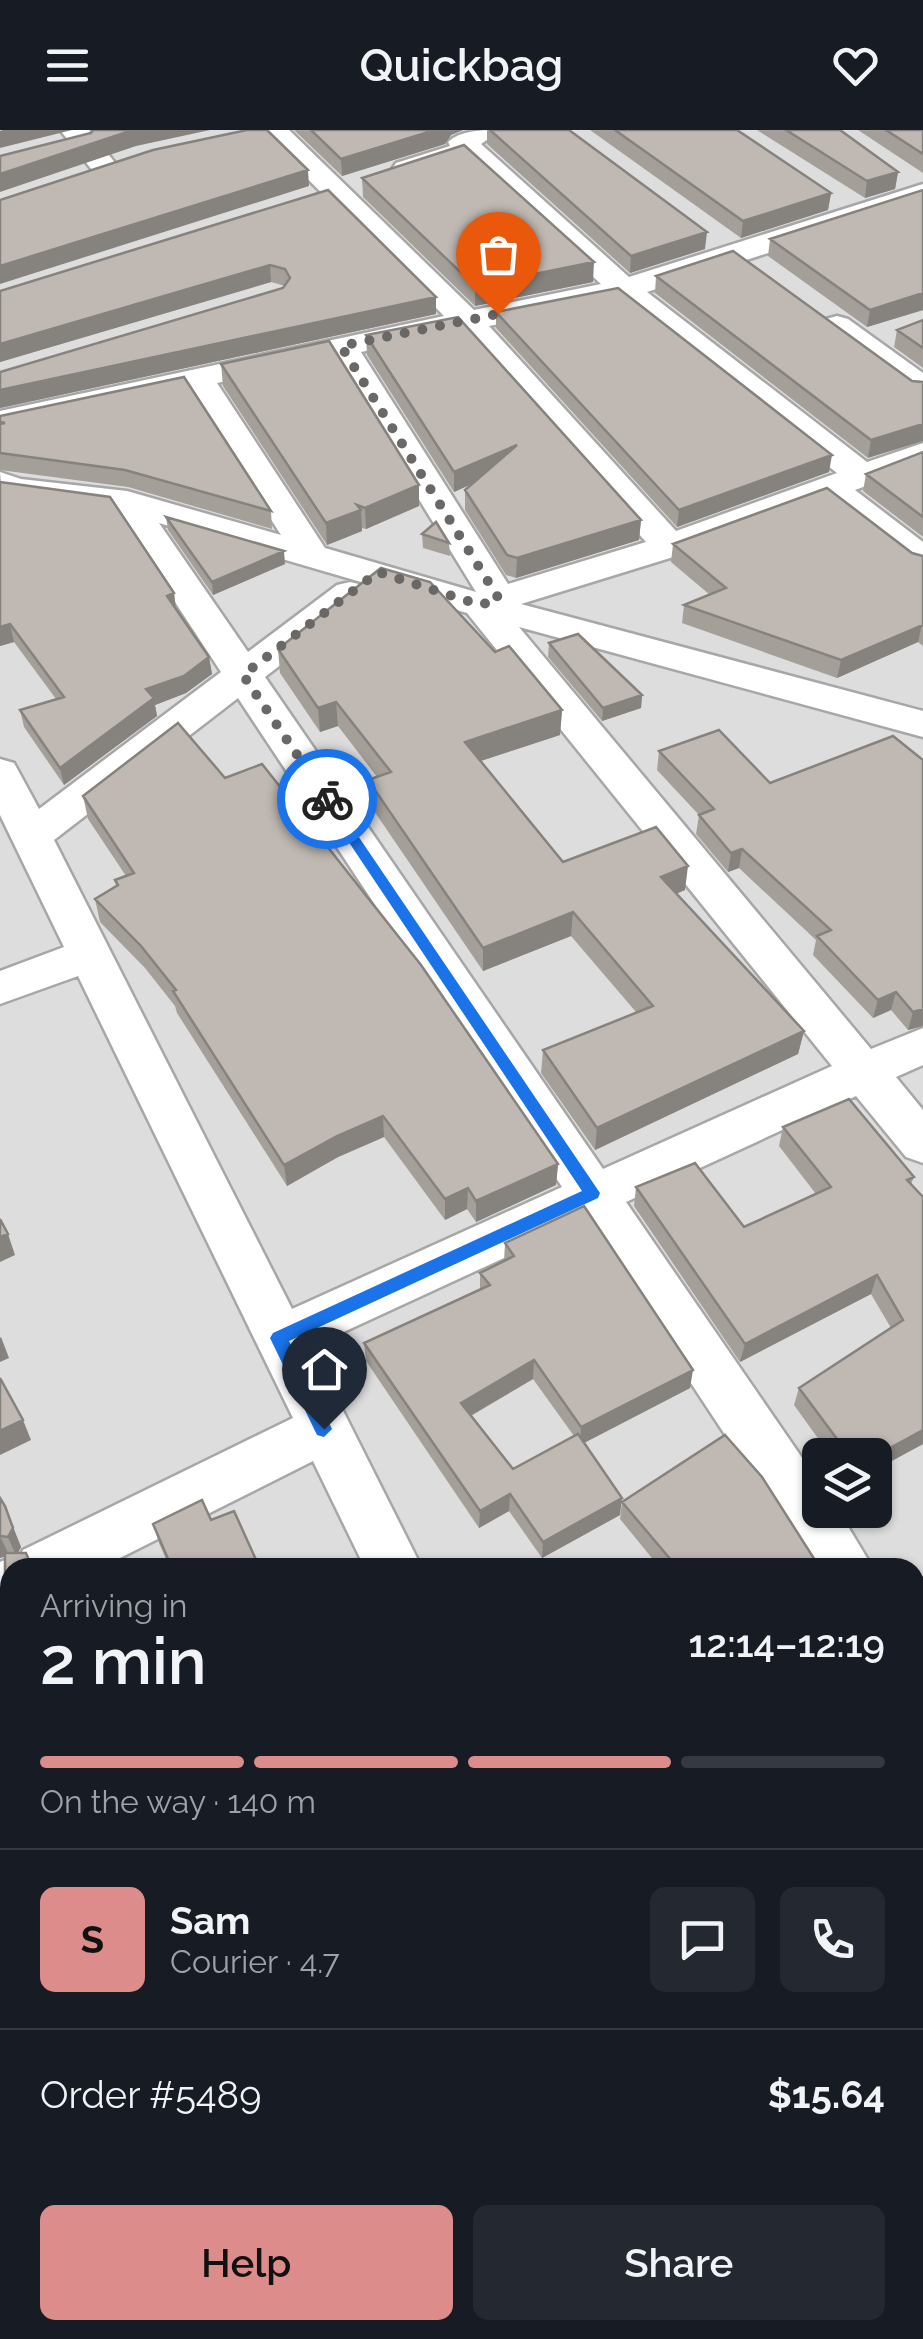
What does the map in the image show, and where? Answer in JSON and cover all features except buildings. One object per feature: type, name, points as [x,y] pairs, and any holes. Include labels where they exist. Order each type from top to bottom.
[{"type":"street","points":[[264,131],[334,190],[466,320],[670,546]]},
{"type":"street","points":[[50,149],[79,135],[119,165],[70,181]]},
{"type":"street","points":[[300,201],[478,140],[624,290],[847,482],[923,560]]},
{"type":"street","points":[[893,170],[923,191]]},
{"type":"street","points":[[0,421],[330,348],[624,290],[923,191]]},
{"type":"street","points":[[827,192],[858,212]]},
{"type":"street","points":[[704,230],[767,276]]},
{"type":"street","points":[[814,310],[877,339],[923,388]]},
{"type":"street","points":[[295,323],[330,348],[490,602],[923,1144]]},
{"type":"street","points":[[197,377],[310,553]]},
{"type":"street","points":[[490,602],[670,546],[923,453]]},
{"type":"street","points":[[0,483],[14,490],[126,502],[906,720],[923,748]]},
{"type":"street","points":[[126,502],[838,1558]]},
{"type":"street","points":[[33,835],[378,572]]},
{"type":"street","points":[[0,774],[389,1558]]},
{"type":"street","points":[[0,988],[92,954]]},
{"type":"street","points":[[279,1338],[923,1045]]},
{"type":"street","points":[[63,1558],[324,1429]]},
{"type":"shaded area","points":[[0,130],[923,130],[923,1558],[0,1558]]},
{"type":"way so far","points":[[327,799],[243,675],[378,572],[480,605],[499,599],[341,346],[498,314]]},
{"type":"route","points":[[324,1429],[279,1338],[592,1193],[327,799]]}]
